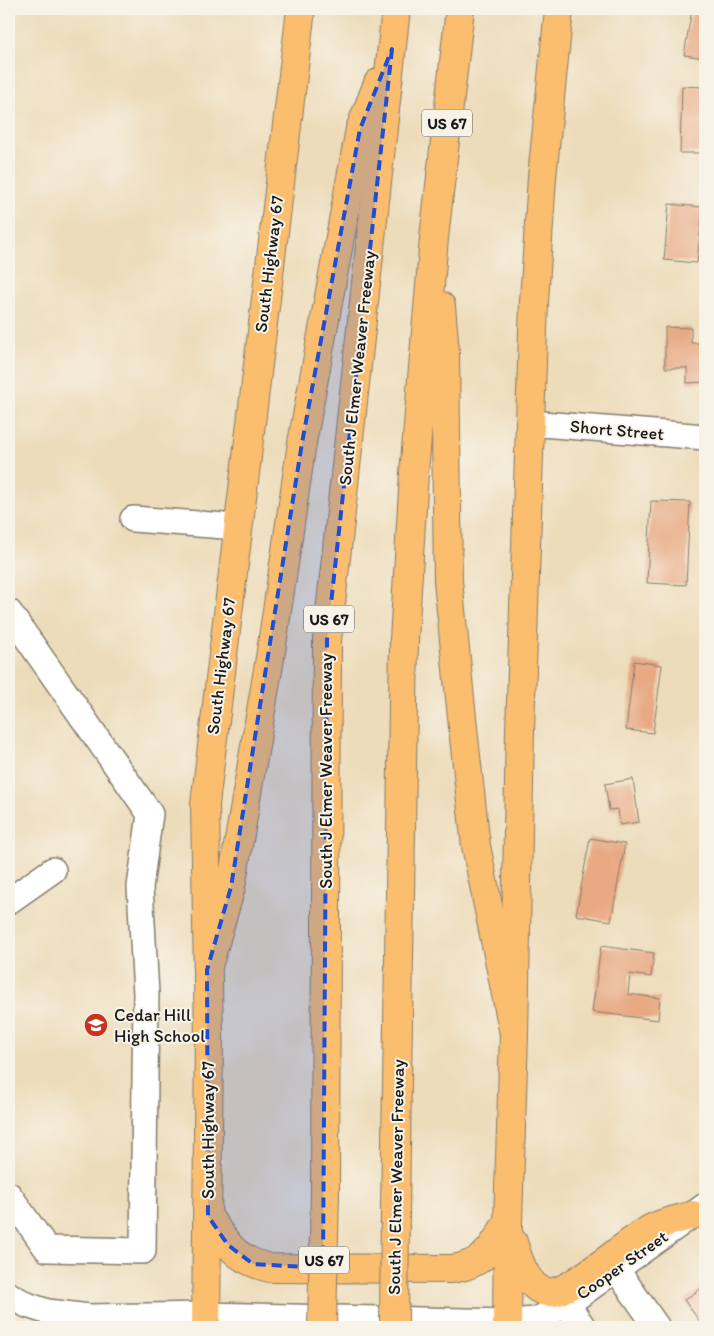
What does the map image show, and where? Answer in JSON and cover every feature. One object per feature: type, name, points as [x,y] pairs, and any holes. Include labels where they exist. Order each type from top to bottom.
[{"type":"main road","name":"South Highway 67","points":[[206,1321],[208,970],[205,804],[301,9]]},
{"type":"main road","name":"South J Elmer Weaver Freeway","points":[[322,1327],[325,1192],[327,640],[396,9]]},
{"type":"main road","name":"South J Elmer Weaver Freeway","points":[[394,1327],[404,640],[414,472],[434,238],[460,9]]},
{"type":"main road","points":[[508,1324],[508,1221],[529,422],[542,186],[559,9]]},
{"type":"main road","points":[[208,970],[231,888],[270,658],[302,443],[360,130],[392,49]]},
{"type":"main road","points":[[434,238],[445,352],[448,581],[476,846],[514,1034]]},
{"type":"main road","points":[[208,1216],[228,1246],[241,1258],[253,1264],[270,1268],[452,1269],[467,1267],[489,1252],[508,1221]]},
{"type":"main road","points":[[508,1221],[522,1269],[531,1282],[540,1289],[552,1292],[569,1286],[653,1228],[701,1218]]},
{"type":"street","name":"Short Street","points":[[529,422],[705,437]]},
{"type":"street","points":[[133,519],[237,527]]},
{"type":"street","points":[[9,612],[150,814],[140,887],[146,994],[143,1251],[47,1249],[9,1195]]},
{"type":"street","points":[[9,901],[53,870]]},
{"type":"street","name":"Cooper Street","points":[[9,1295],[40,1318],[48,1312],[89,1317],[206,1321],[508,1324],[536,1320],[567,1304],[616,1269],[701,1218]]},
{"type":"street","points":[[616,1269],[657,1327]]},
{"type":"street","points":[[567,1304],[583,1327]]},
{"type":"highlighted area","points":[[392,49],[327,640],[323,1268],[253,1264],[228,1245],[208,1216],[207,970],[231,887],[302,443],[360,129]]},
{"type":"building","points":[[692,9],[705,9],[705,58],[684,55]]},
{"type":"building","points":[[682,86],[705,87],[705,153],[680,153]]},
{"type":"building","points":[[669,204],[703,207],[697,263],[664,260]]},
{"type":"building","points":[[665,327],[691,328],[691,343],[705,343],[705,382],[687,383],[687,368],[665,368]]},
{"type":"building","points":[[651,501],[690,502],[686,585],[647,583]]},
{"type":"building","points":[[634,661],[662,665],[653,733],[626,730]]},
{"type":"building","points":[[633,779],[639,822],[620,825],[618,809],[609,810],[605,784]]},
{"type":"building","points":[[590,838],[625,844],[611,921],[576,915]]},
{"type":"building","points":[[601,946],[654,953],[651,977],[630,974],[628,994],[660,998],[658,1020],[592,1012]]},
{"type":"building","points":[[705,1286],[705,1327],[704,1327],[684,1300]]},
{"type":"place","name":"Cedar Hill High School","points":[[96,1025]]}]
